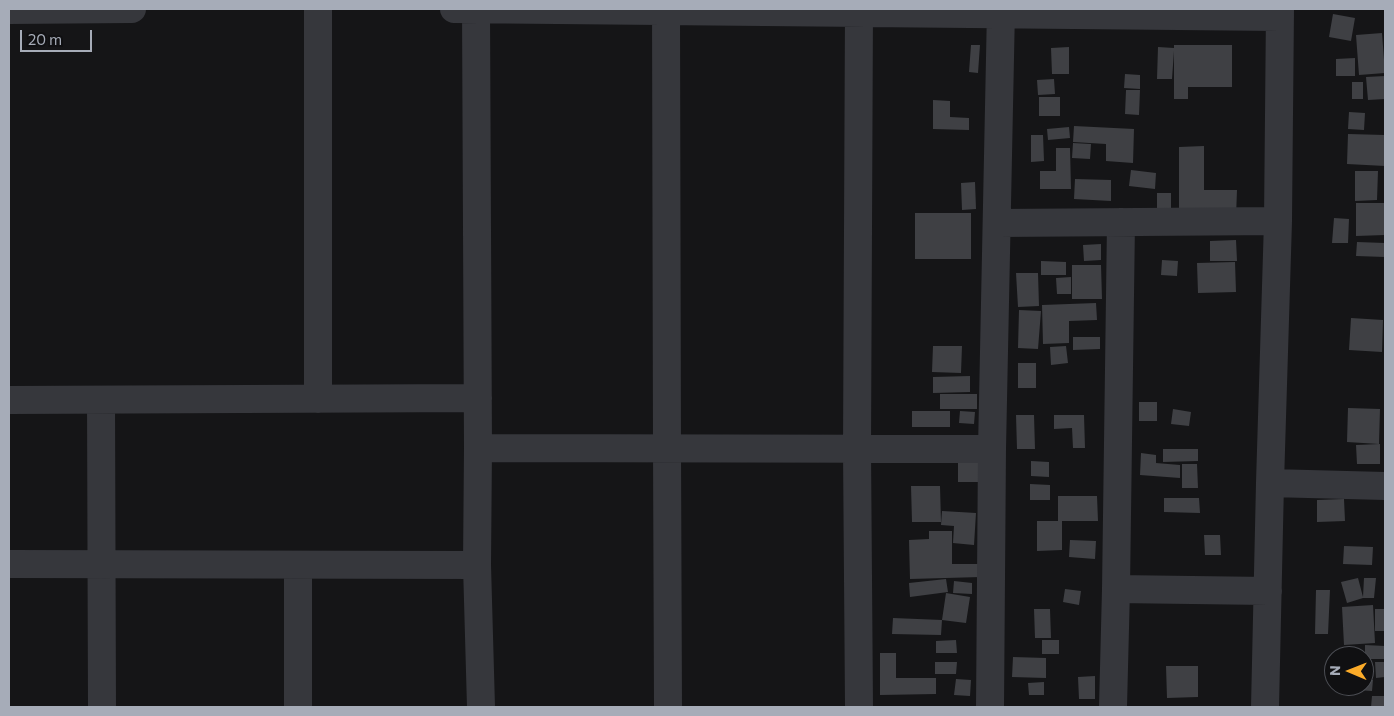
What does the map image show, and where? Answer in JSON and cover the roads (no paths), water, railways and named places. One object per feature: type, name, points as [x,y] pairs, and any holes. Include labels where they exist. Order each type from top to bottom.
[{"type":"street","points":[[9,10],[132,9]]},
{"type":"street","points":[[318,9],[318,399]]},
{"type":"street","points":[[454,9],[1280,13],[1278,221],[1265,707]]},
{"type":"street","points":[[476,9],[477,565],[481,707]]},
{"type":"street","points":[[666,10],[668,707]]},
{"type":"street","points":[[858,707],[859,11]]},
{"type":"street","points":[[990,707],[992,448],[1001,12]]},
{"type":"street","points":[[998,223],[1278,221]]},
{"type":"street","points":[[1113,707],[1121,222]]},
{"type":"street","points":[[9,400],[478,398]]},
{"type":"street","points":[[101,400],[102,707]]},
{"type":"street","points":[[478,448],[992,448]]},
{"type":"street","points":[[1270,483],[1385,486]]},
{"type":"street","points":[[9,564],[477,565]]},
{"type":"street","points":[[298,564],[298,707]]},
{"type":"street","points":[[1116,589],[1268,591]]}]
